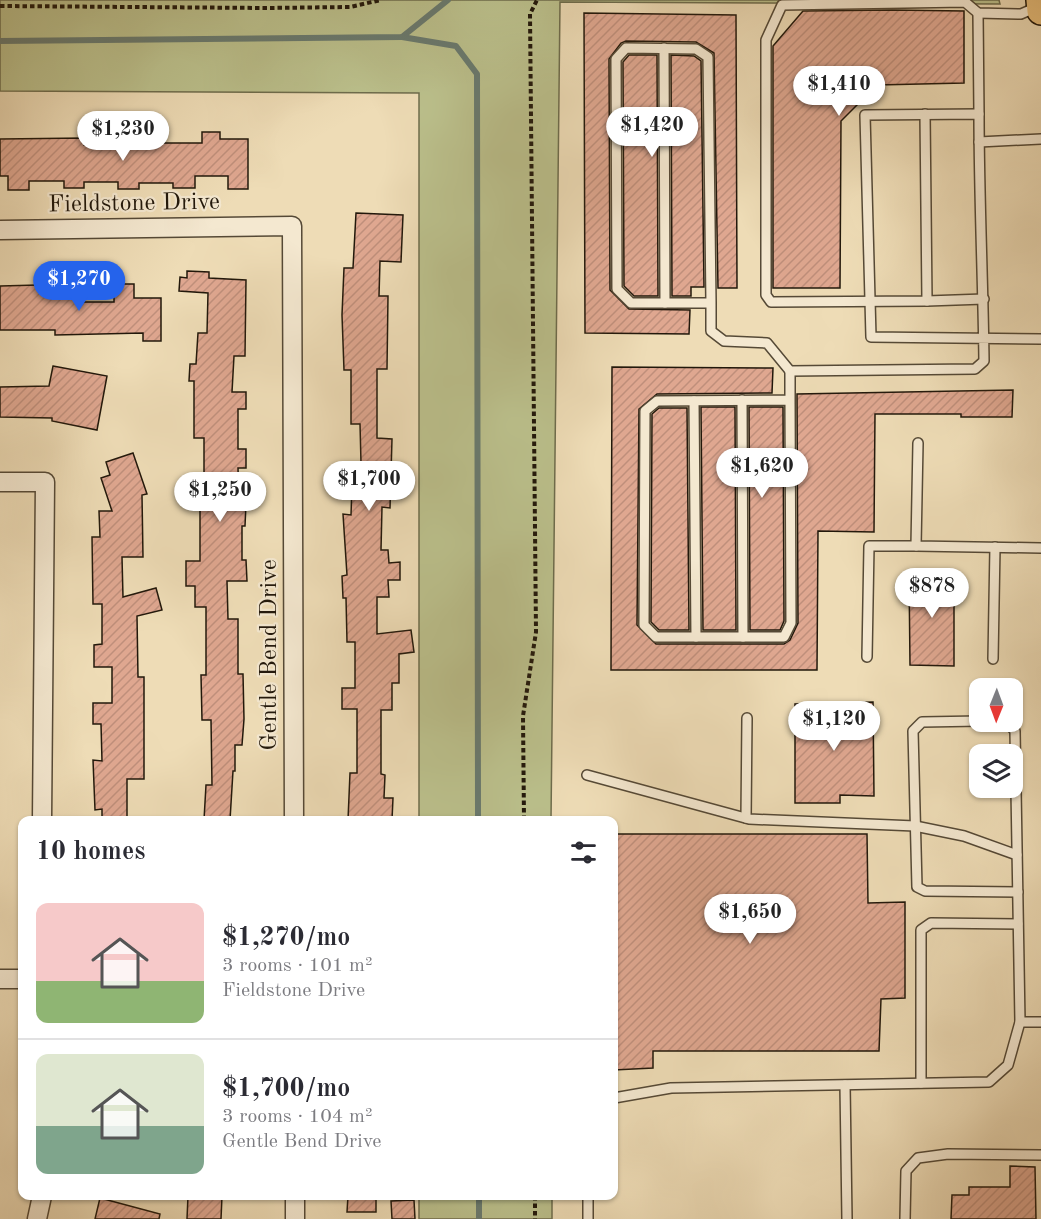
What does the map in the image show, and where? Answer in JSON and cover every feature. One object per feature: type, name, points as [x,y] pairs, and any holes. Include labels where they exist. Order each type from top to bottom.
[{"type":"main road","points":[[1040,0],[1041,11]]},
{"type":"street","name":"Fieldstone Drive","points":[[0,230],[268,226]]},
{"type":"street","name":"Gentle Bend Drive","points":[[268,226],[292,226],[294,816]]},
{"type":"street","points":[[0,482],[45,482],[42,816]]},
{"type":"street","points":[[0,979],[18,979]]},
{"type":"street","points":[[38,1219],[41,1200]]},
{"type":"street","points":[[295,1200],[295,1219]]},
{"type":"lane","points":[[984,299],[771,302],[766,295],[766,40],[782,5],[966,2],[978,13],[1021,14],[1040,6]]},
{"type":"lane","points":[[790,371],[975,369],[984,361],[978,13]]},
{"type":"lane","points":[[711,303],[631,303],[617,289],[616,59],[626,48],[696,48],[708,57],[711,303],[711,332],[724,341],[767,343],[790,371],[791,623],[784,637],[656,636],[644,625],[645,411],[657,401],[790,400]]},
{"type":"lane","points":[[664,48],[665,303]]},
{"type":"lane","points":[[925,114],[927,301]]},
{"type":"lane","points":[[979,114],[865,115],[871,336],[1041,339]]},
{"type":"lane","points":[[979,142],[1041,139]]},
{"type":"lane","points":[[742,400],[743,637]]},
{"type":"lane","points":[[694,401],[696,637]]},
{"type":"lane","points":[[916,546],[918,443]]},
{"type":"lane","points":[[867,657],[869,546],[1041,548]]},
{"type":"lane","points":[[993,659],[995,547]]},
{"type":"lane","points":[[746,818],[747,718]]},
{"type":"lane","points":[[969,721],[922,722],[913,731],[917,888],[925,891],[1018,892]]},
{"type":"lane","points":[[618,1097],[671,1088],[988,1082],[1008,1065],[1020,1022],[1015,732]]},
{"type":"lane","points":[[587,775],[746,818],[915,826],[964,836],[1017,855]]},
{"type":"lane","points":[[921,1083],[921,930],[931,923],[1018,924]]},
{"type":"lane","points":[[1020,1022],[1041,1022]]},
{"type":"lane","points":[[845,1085],[847,1219]]},
{"type":"lane","points":[[906,1219],[906,1171],[918,1158],[948,1154],[1041,1155]]},
{"type":"lane","points":[[588,1200],[588,1219]]},
{"type":"path","points":[[0,6],[278,8],[350,6],[381,0]]},
{"type":"path","points":[[524,816],[523,716],[536,632],[530,14],[537,0]]},
{"type":"path","points":[[535,1200],[536,1219]]},
{"type":"green space","points":[[0,0],[999,0],[1000,4],[560,2],[551,816],[419,816],[419,93],[0,91]]},
{"type":"green space","points":[[419,1200],[552,1200],[552,1219],[419,1219]]},
{"type":"building","points":[[803,11],[964,11],[964,83],[877,85],[841,121],[840,288],[773,288],[773,46]]},
{"type":"building","points":[[584,13],[736,15],[737,288],[718,288],[714,53],[696,42],[626,41],[621,43],[609,59],[610,290],[629,309],[690,310],[689,334],[585,333]]},
{"type":"building","points":[[629,55],[657,55],[658,296],[634,296],[624,286],[623,62]]},
{"type":"building","points":[[671,55],[694,56],[701,61],[704,287],[691,287],[691,296],[672,296]]},
{"type":"building","points":[[202,132],[220,132],[220,139],[248,139],[248,189],[228,189],[228,176],[195,176],[195,188],[173,188],[173,183],[139,183],[139,189],[118,189],[118,182],[84,182],[84,188],[64,188],[64,181],[29,181],[29,190],[8,190],[8,176],[0,176],[0,139],[84,138],[84,145],[148,146],[148,143],[202,143]]},
{"type":"building","points":[[356,213],[403,215],[401,262],[380,261],[379,296],[388,296],[387,369],[377,369],[377,438],[392,439],[390,508],[382,507],[381,550],[388,550],[389,563],[400,562],[400,580],[388,580],[389,597],[377,597],[377,634],[411,630],[414,652],[399,654],[399,683],[392,683],[392,710],[381,710],[381,774],[385,775],[384,798],[393,798],[392,816],[348,816],[350,773],[357,773],[357,709],[342,709],[342,688],[355,688],[355,642],[347,642],[346,598],[343,598],[342,576],[347,575],[343,514],[351,515],[352,485],[342,485],[342,463],[361,463],[360,424],[351,424],[351,370],[344,370],[342,315],[344,268],[353,268]]},
{"type":"building","points":[[187,271],[209,272],[209,278],[246,280],[245,356],[234,356],[232,392],[246,392],[246,409],[238,409],[238,449],[246,449],[246,468],[238,468],[239,504],[246,504],[245,526],[242,526],[242,560],[246,560],[247,581],[227,581],[228,619],[238,619],[238,674],[243,674],[244,719],[242,745],[235,745],[230,816],[204,816],[206,785],[212,785],[211,720],[202,720],[201,675],[206,675],[206,607],[195,607],[195,586],[186,586],[186,561],[200,561],[200,504],[204,504],[204,438],[194,438],[194,381],[189,381],[190,364],[196,364],[198,333],[207,333],[208,293],[179,291],[180,277],[187,278]]},
{"type":"building","points":[[76,284],[76,302],[114,302],[114,284],[134,284],[134,298],[161,298],[161,341],[143,341],[143,333],[55,335],[55,330],[0,330],[0,286]]},
{"type":"building","points":[[53,366],[107,376],[97,430],[52,421],[52,418],[0,417],[0,387],[49,386]]},
{"type":"building","points":[[612,367],[773,368],[772,393],[657,394],[639,409],[637,625],[656,644],[784,644],[790,640],[798,623],[797,394],[1013,390],[1012,417],[961,417],[961,414],[875,414],[874,532],[818,531],[817,670],[611,670]]},
{"type":"building","points":[[701,407],[735,407],[736,630],[703,630]]},
{"type":"building","points":[[749,407],[783,407],[784,621],[780,630],[750,630]]},
{"type":"building","points":[[659,408],[687,408],[689,630],[659,630],[651,622],[652,414]]},
{"type":"building","points":[[133,453],[147,494],[142,495],[143,557],[122,557],[123,597],[156,588],[162,610],[137,616],[138,677],[144,677],[144,779],[127,779],[127,816],[102,816],[102,809],[95,810],[93,760],[102,761],[101,724],[93,724],[93,703],[112,703],[112,667],[94,667],[94,645],[102,644],[102,604],[93,604],[92,537],[100,537],[99,511],[112,511],[101,478],[110,475],[106,462]]},
{"type":"building","points":[[954,572],[954,666],[910,665],[909,573]]},
{"type":"building","points":[[873,702],[874,796],[840,795],[840,803],[795,803],[795,704]]},
{"type":"building","points":[[618,834],[867,834],[868,903],[905,902],[905,998],[881,999],[879,1051],[653,1051],[653,1068],[618,1070]]},
{"type":"building","points":[[1010,1166],[1035,1167],[1036,1219],[951,1219],[952,1195],[969,1195],[969,1187],[1010,1187]]},
{"type":"building","points":[[100,1200],[160,1214],[159,1219],[95,1219]]},
{"type":"building","points":[[188,1200],[222,1200],[221,1219],[187,1219]]},
{"type":"building","points":[[348,1200],[376,1200],[376,1212],[347,1212]]},
{"type":"building","points":[[414,1200],[415,1219],[392,1219],[391,1201]]},
{"type":"waterway","points":[[0,41],[402,37],[448,0]]},
{"type":"waterway","points":[[402,37],[456,46],[477,74],[478,816]]},
{"type":"waterway","points":[[479,1200],[479,1219]]}]
